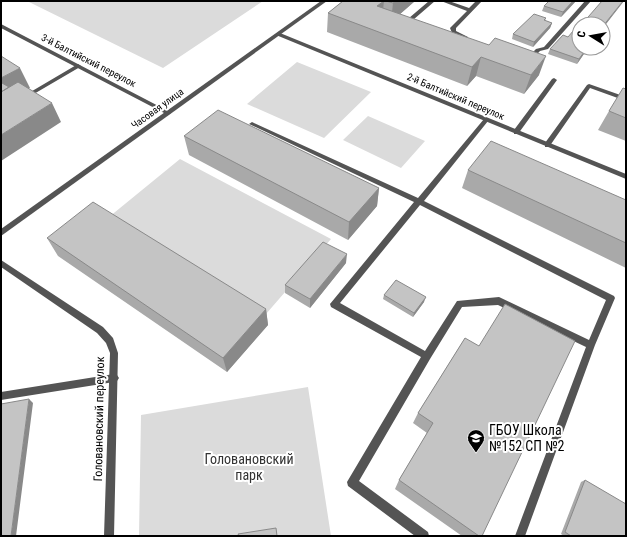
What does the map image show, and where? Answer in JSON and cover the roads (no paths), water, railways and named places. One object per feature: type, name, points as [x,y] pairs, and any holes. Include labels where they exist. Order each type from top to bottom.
[{"type":"street","name":"Часовая улица","points":[[1,233],[324,1]]},
{"type":"street","points":[[411,28],[404,25],[432,1]]},
{"type":"street","points":[[444,1],[470,10]]},
{"type":"street","points":[[466,43],[470,40],[454,32],[453,28],[479,1]]},
{"type":"street","points":[[522,57],[529,60],[538,50],[546,48],[588,1]]},
{"type":"street","name":"3-й Балтийский переулок","points":[[1,26],[168,113]]},
{"type":"street","name":"2-й Балтийский переулок","points":[[278,34],[626,177]]},
{"type":"street","points":[[17,102],[78,66]]},
{"type":"street","points":[[516,132],[554,80]]},
{"type":"street","points":[[547,145],[589,86],[626,99]]},
{"type":"street","points":[[427,356],[334,304],[486,120]]},
{"type":"street","points":[[252,124],[418,201],[611,298],[591,345],[520,536]]},
{"type":"street","name":"Головановский переулок","points":[[1,263],[110,341],[114,353],[114,378],[109,536]]},
{"type":"street","points":[[424,536],[352,482],[427,356],[460,304],[499,301],[591,345]]},
{"type":"street","points":[[1,396],[114,378]]},
{"type":"place","name":"ГБОУ Школа №152 СП №2","points":[[476,453]]},
{"type":"park label","name":"Головановский парк","points":[[249,468]]}]
